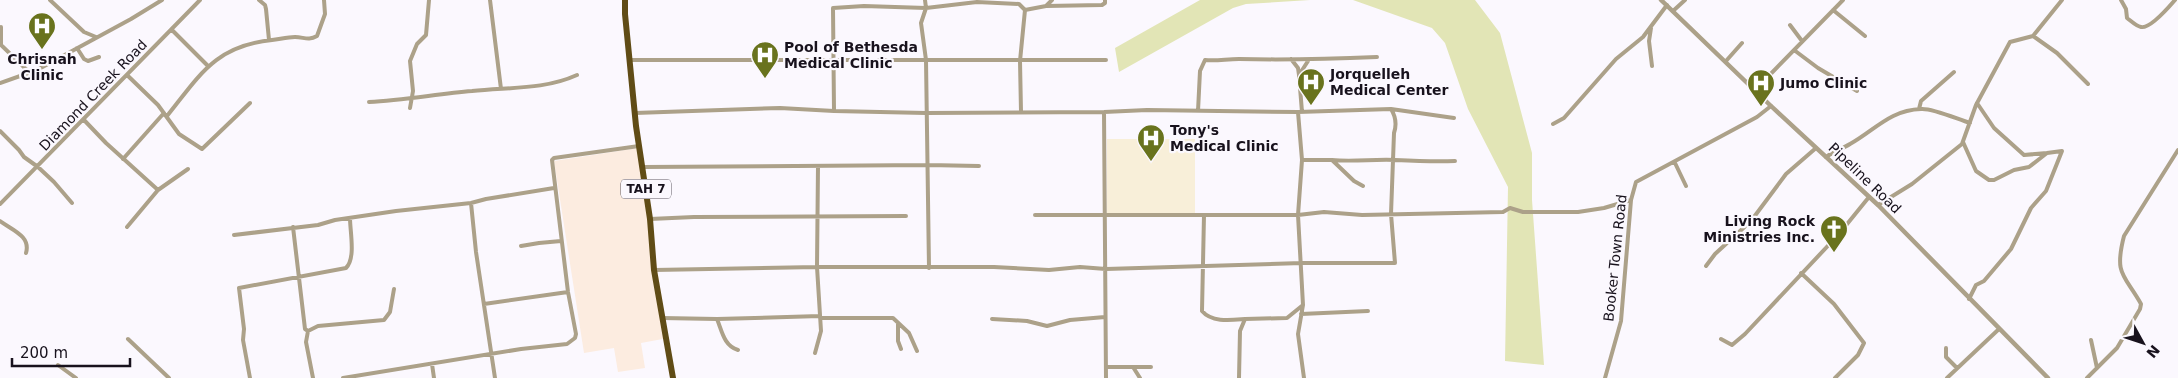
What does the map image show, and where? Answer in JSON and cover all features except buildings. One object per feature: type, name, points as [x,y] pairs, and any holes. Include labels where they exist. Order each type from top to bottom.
[{"type":"highway","name":"TAH 7","points":[[625,0],[624,14],[639,146],[644,167],[654,270],[673,378]]},
{"type":"street","points":[[51,0],[84,32],[96,37]]},
{"type":"street","name":"Diamond Creek Road","points":[[0,204],[200,0]]},
{"type":"street","points":[[260,0],[266,9],[269,40]]},
{"type":"street","points":[[122,159],[165,115],[208,66],[227,51],[269,40],[297,37],[303,40],[317,36],[325,14],[324,0]]},
{"type":"street","points":[[410,108],[413,97],[410,61],[417,44],[426,35],[429,0]]},
{"type":"street","points":[[490,0],[501,90]]},
{"type":"street","points":[[925,0],[926,8],[921,23],[926,60],[929,268]]},
{"type":"street","points":[[1046,6],[1052,0]]},
{"type":"street","points":[[1025,10],[1046,6],[1102,6],[1105,0]]},
{"type":"street","name":"Pipeline Road","points":[[1661,0],[1771,106],[1878,205],[2048,378]]},
{"type":"street","points":[[1673,11],[1685,0]]},
{"type":"street","points":[[1755,90],[1843,0]]},
{"type":"street","points":[[1878,205],[1912,184],[1963,142],[1977,103],[2010,42],[2033,36],[2062,0]]},
{"type":"street","points":[[2121,0],[2126,9],[2127,18],[2140,27],[2147,26],[2167,11],[2175,0]]},
{"type":"street","points":[[0,83],[30,73],[160,1]]},
{"type":"street","points":[[834,111],[833,8],[864,6],[926,8],[977,2],[1019,4],[1025,10]]},
{"type":"street","points":[[1553,124],[1564,118],[1616,59],[1643,38],[1666,6]]},
{"type":"street","points":[[1021,112],[1020,61],[1025,10]]},
{"type":"street","points":[[1833,10],[1865,36]]},
{"type":"street","points":[[1790,25],[1802,41]]},
{"type":"street","points":[[1,27],[0,44],[30,73]]},
{"type":"street","points":[[1651,28],[1649,41],[1652,66]]},
{"type":"street","points":[[172,30],[208,66]]},
{"type":"street","points":[[2033,36],[2058,52],[2088,84]]},
{"type":"street","points":[[1726,61],[1742,43]]},
{"type":"street","points":[[77,48],[84,59],[88,61],[99,57]]},
{"type":"street","points":[[1794,50],[1818,68],[1857,91]]},
{"type":"street","points":[[1198,111],[1200,71],[1204,60],[1221,62],[1235,59],[1308,61],[1377,57]]},
{"type":"street","points":[[629,60],[1106,60]]},
{"type":"street","points":[[1291,60],[1298,68],[1299,75],[1302,160],[1298,215],[1303,305],[1298,334],[1304,378]]},
{"type":"street","points":[[1299,75],[1308,61]]},
{"type":"street","points":[[1919,109],[1921,101],[1954,72]]},
{"type":"street","points":[[127,75],[165,115],[179,134],[202,149],[250,102]]},
{"type":"street","points":[[369,102],[551,85],[578,75]]},
{"type":"street","points":[[1969,299],[1976,285],[1984,281],[2011,249],[2031,208],[2046,191],[2062,151],[2024,155],[1994,128],[1977,103]]},
{"type":"street","name":"Booker Town Road","points":[[1605,378],[1621,321],[1631,200],[1636,182],[1754,119],[1771,106]]},
{"type":"street","points":[[635,113],[780,108],[834,111],[926,112],[1300,112],[1391,109],[1454,118]]},
{"type":"street","points":[[1826,157],[1848,145],[1887,117],[1923,108],[1970,123]]},
{"type":"street","points":[[654,270],[817,267],[1049,270],[1080,267],[1395,263],[1391,214],[1394,132],[1396,125],[1395,114],[1391,109]]},
{"type":"street","points":[[1104,112],[1106,378]]},
{"type":"street","points":[[84,120],[122,159],[158,190]]},
{"type":"street","points":[[0,131],[72,203]]},
{"type":"street","points":[[1963,142],[1976,171],[1989,180],[1994,180],[2014,170],[2029,167],[2047,153]]},
{"type":"street","points":[[343,378],[567,344],[572,341],[576,334],[561,241],[552,158],[639,146]]},
{"type":"street","points":[[1706,266],[1715,254],[1751,221],[1786,174],[1816,148]]},
{"type":"street","points":[[1957,148],[1965,149]]},
{"type":"street","points":[[2087,378],[2117,348],[2140,309],[2141,304],[2120,271],[2124,236],[2178,150]]},
{"type":"street","points":[[1302,160],[1361,162],[1393,160],[1455,161]]},
{"type":"street","points":[[1332,160],[1354,181],[1363,186]]},
{"type":"street","points":[[1676,162],[1686,186]]},
{"type":"street","points":[[815,353],[821,331],[817,267],[818,166]]},
{"type":"street","points":[[644,167],[980,166]]},
{"type":"street","points":[[127,227],[158,190],[188,169]]},
{"type":"street","points":[[234,235],[471,203],[554,188]]},
{"type":"street","points":[[1721,339],[1732,345],[1762,318],[1839,234],[1869,197]]},
{"type":"street","points":[[1035,215],[1298,215],[1324,212],[1391,214],[1503,212],[1510,208],[1524,212],[1578,212],[1604,208],[1631,200]]},
{"type":"street","points":[[471,203],[496,378]]},
{"type":"street","points":[[1204,215],[1201,300],[1202,311],[1205,314],[1218,319],[1286,318],[1303,305]]},
{"type":"street","points":[[650,219],[694,216],[906,216]]},
{"type":"street","points":[[250,378],[243,340],[244,329],[239,288],[338,271],[350,265],[352,256],[350,218]]},
{"type":"street","points":[[0,221],[25,238],[28,247],[26,253]]},
{"type":"street","points":[[293,227],[305,329],[308,331],[306,342],[313,378]]},
{"type":"street","points":[[521,246],[561,241]]},
{"type":"street","points":[[1802,273],[1834,304],[1864,343],[1858,355],[1836,378]]},
{"type":"street","points":[[308,331],[318,326],[384,320],[390,312],[394,289]]},
{"type":"street","points":[[484,304],[568,292]]},
{"type":"street","points":[[1301,314],[1368,311]]},
{"type":"street","points":[[662,318],[820,317],[864,319],[886,316],[893,318],[909,334],[917,351]]},
{"type":"street","points":[[992,320],[1027,322],[1047,326],[1070,320],[1106,317]]},
{"type":"street","points":[[717,319],[724,339],[731,348],[738,350]]},
{"type":"street","points":[[1239,378],[1240,331],[1245,319]]},
{"type":"street","points":[[898,324],[898,341],[901,349]]},
{"type":"street","points":[[1947,378],[1999,329]]},
{"type":"street","points":[[128,339],[169,378]]},
{"type":"street","points":[[2091,340],[2097,368]]},
{"type":"street","points":[[1946,348],[1946,357],[1957,368]]},
{"type":"street","points":[[432,364],[434,378]]},
{"type":"street","points":[[58,365],[76,378]]},
{"type":"street","points":[[1106,367],[1151,367]]},
{"type":"street","points":[[1133,367],[1140,378]]},
{"type":"shaded area","name":"Tony's Medical Clinic","points":[[1107,139],[1195,139],[1195,213],[1107,214]]},
{"type":"shaded area","points":[[638,148],[668,338],[641,343],[645,368],[618,372],[614,348],[584,353],[554,161]]},
{"type":"green space","points":[[1200,0],[1310,0],[1246,4],[1233,8],[1119,72],[1115,48]]},
{"type":"green space","points":[[1353,0],[1475,0],[1500,33],[1532,153],[1532,200],[1544,365],[1505,361],[1508,187],[1468,109],[1445,43],[1432,28]]},
{"type":"place","name":"Chrisnah Clinic","points":[[42,50]]},
{"type":"place","name":"Pool of Bethesda Medical Clinic","points":[[765,79]]},
{"type":"place","name":"Jorquelleh Medical Center","points":[[1311,106]]},
{"type":"place","name":"Jumo Clinic","points":[[1761,107]]},
{"type":"place","name":"Tony's Medical Clinic","points":[[1151,162]]},
{"type":"place","name":"Living Rock Ministries Inc.","points":[[1834,253]]}]
